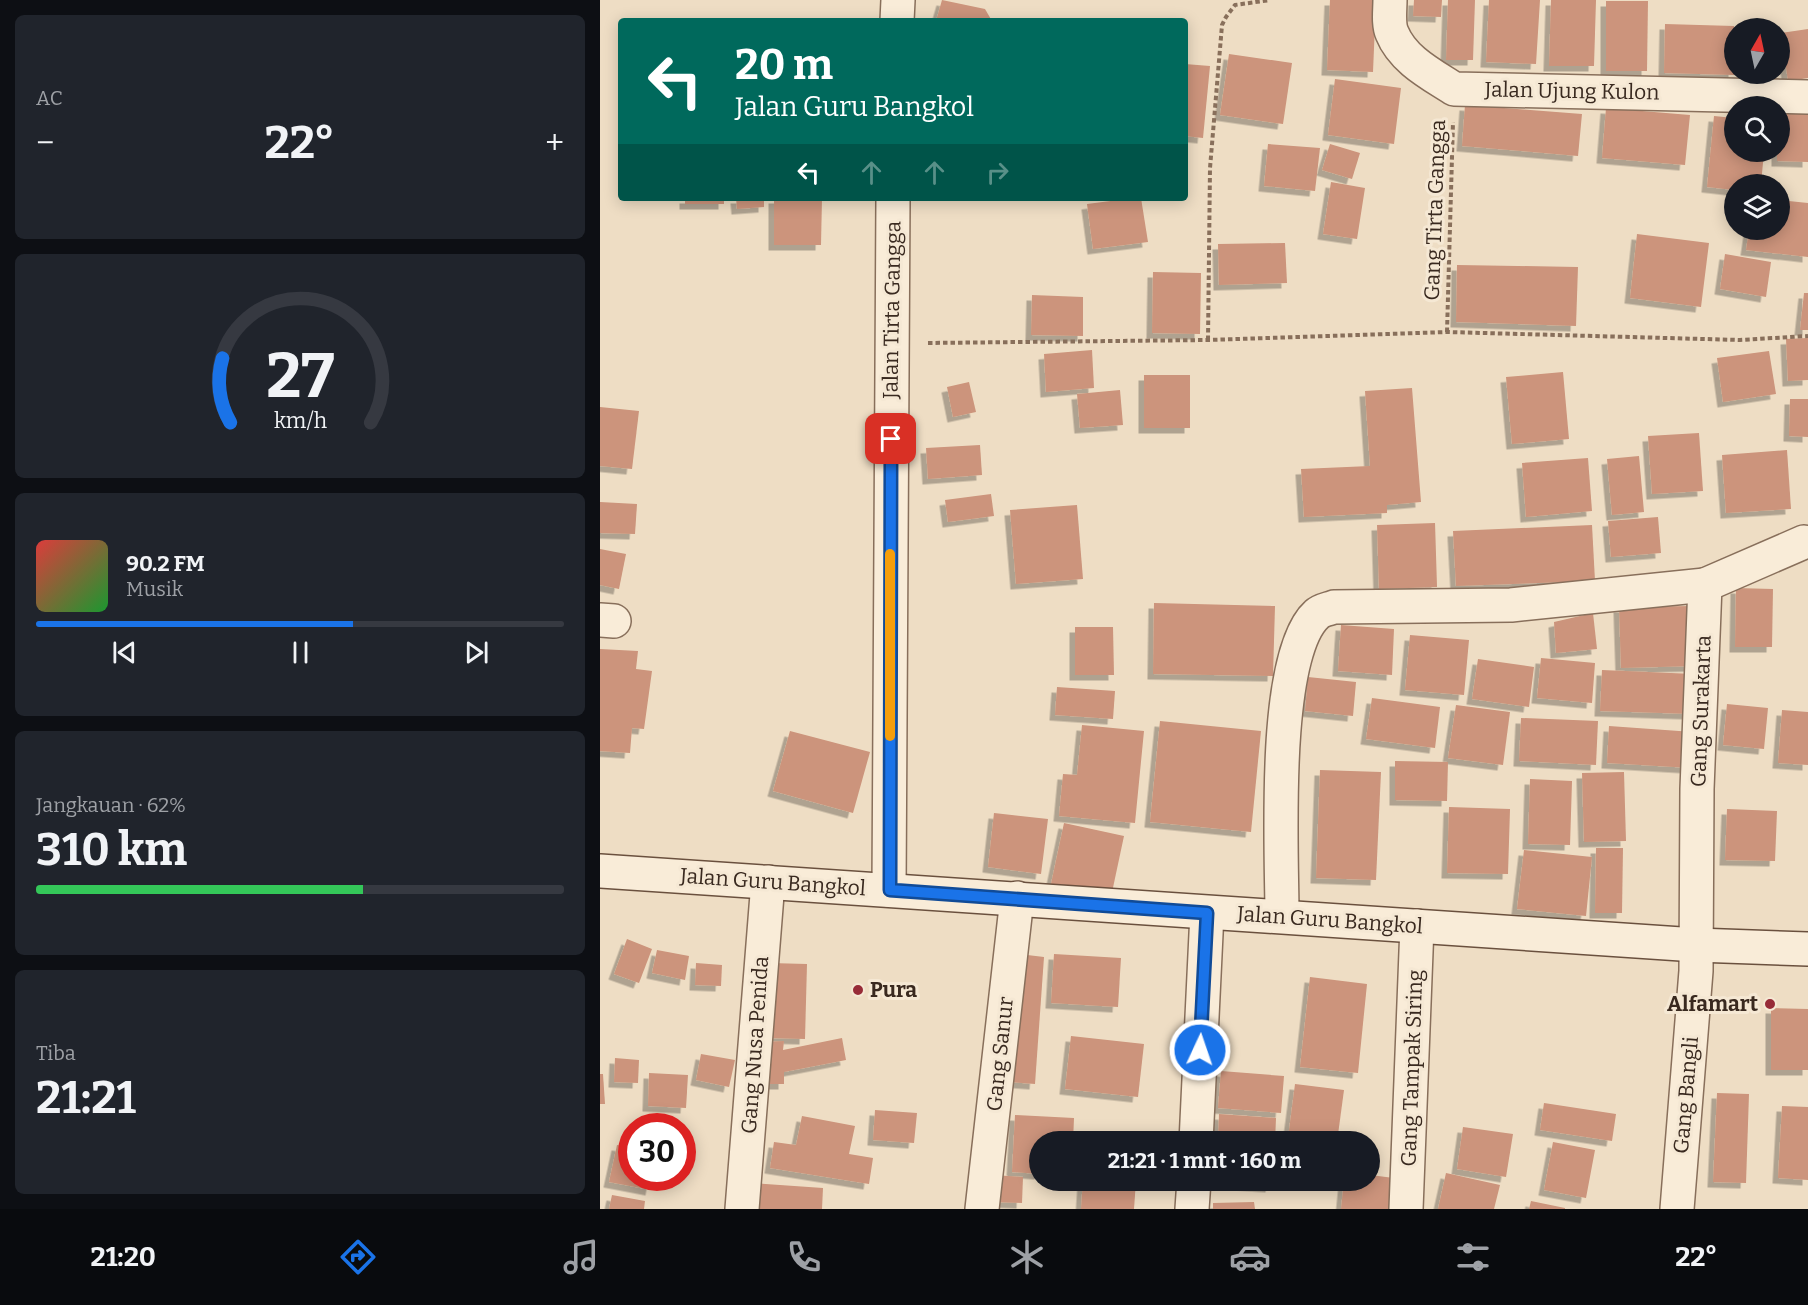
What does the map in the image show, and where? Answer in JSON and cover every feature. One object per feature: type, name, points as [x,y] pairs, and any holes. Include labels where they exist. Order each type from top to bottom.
[{"type":"street","points":[[897,18],[898,0]]},
{"type":"street","name":"Jalan Ujung Kulon","points":[[1390,0],[1391,31],[1405,53],[1421,67],[1454,88],[1808,97]]},
{"type":"street","name":"Jalan Tirta Gangga","points":[[890,890],[893,201]]},
{"type":"street","points":[[1282,915],[1282,731],[1293,662],[1304,632],[1318,613],[1334,607],[1511,605],[1705,585],[1804,542]]},
{"type":"street","name":"Gang Surakarta","points":[[1696,945],[1697,789],[1705,585]]},
{"type":"street","name":"Jalan Guru Bangkol","points":[[600,871],[1017,898],[1207,913],[1282,915],[1696,945],[1808,949]]},
{"type":"street","name":"Gang Nusa Penida","points":[[742,1209],[768,882]]},
{"type":"street","name":"Gang Sanur","points":[[982,1209],[1017,898]]},
{"type":"street","points":[[1197,1131],[1207,913]]},
{"type":"street","name":"Gang Tampak Siring","points":[[1406,1209],[1417,926]]},
{"type":"street","name":"Gang Bangli","points":[[1677,1209],[1693,1017],[1696,945]]},
{"type":"street","points":[[1192,1209],[1193,1191]]},
{"type":"path","points":[[1208,340],[1210,168],[1222,25],[1235,5],[1270,0]]},
{"type":"path","name":"Gang Tirta Gangga","points":[[1447,332],[1454,88]]},
{"type":"path","points":[[891,344],[1208,340],[1447,332],[1740,340],[1808,336]]},
{"type":"building","points":[[942,0],[985,9],[990,18],[937,18]]},
{"type":"building","points":[[1330,0],[1376,0],[1373,72],[1327,70]]},
{"type":"building","points":[[1414,0],[1442,0],[1441,17],[1413,16]]},
{"type":"building","points":[[1448,0],[1475,0],[1473,60],[1446,60]]},
{"type":"building","points":[[1489,0],[1540,0],[1536,64],[1486,62]]},
{"type":"building","points":[[1551,0],[1596,0],[1594,66],[1549,66]]},
{"type":"building","points":[[1606,1],[1648,1],[1647,71],[1606,71]]},
{"type":"building","points":[[1665,24],[1724,26],[1724,75],[1664,73]]},
{"type":"building","points":[[1808,29],[1808,78],[1790,81],[1790,32]]},
{"type":"building","points":[[1229,54],[1292,63],[1283,124],[1220,115]]},
{"type":"building","points":[[1188,64],[1210,66],[1203,138],[1188,136]]},
{"type":"building","points":[[1335,79],[1401,88],[1394,144],[1328,135]]},
{"type":"building","points":[[1465,105],[1582,114],[1578,156],[1462,146]]},
{"type":"building","points":[[1606,108],[1690,115],[1685,165],[1602,158]]},
{"type":"building","points":[[1790,110],[1808,111],[1808,162],[1790,161]]},
{"type":"building","points":[[1714,116],[1724,117],[1724,162],[1763,162],[1762,174],[1724,174],[1724,189],[1707,187]]},
{"type":"building","points":[[1268,144],[1320,148],[1315,191],[1264,186]]},
{"type":"building","points":[[1330,144],[1360,153],[1352,179],[1322,170]]},
{"type":"building","points":[[1331,182],[1365,188],[1357,239],[1323,234]]},
{"type":"building","points":[[685,201],[724,201],[724,204],[685,204]]},
{"type":"building","points":[[736,201],[764,201],[764,207],[737,209]]},
{"type":"building","points":[[774,201],[822,201],[821,245],[774,245]]},
{"type":"building","points":[[1141,201],[1148,242],[1093,249],[1087,204]]},
{"type":"building","points":[[1790,201],[1808,203],[1808,257],[1746,250],[1748,240],[1790,240]]},
{"type":"building","points":[[1637,234],[1709,243],[1701,307],[1630,298]]},
{"type":"building","points":[[1285,243],[1287,283],[1219,285],[1218,244]]},
{"type":"building","points":[[1725,254],[1771,262],[1766,297],[1720,289]]},
{"type":"building","points":[[1457,265],[1578,267],[1576,326],[1456,322]]},
{"type":"building","points":[[1153,272],[1201,273],[1200,334],[1152,333]]},
{"type":"building","points":[[1804,293],[1808,293],[1808,330],[1800,330]]},
{"type":"building","points":[[1032,295],[1083,297],[1083,336],[1031,335]]},
{"type":"building","points":[[1808,338],[1808,380],[1788,381],[1786,339]]},
{"type":"building","points":[[1092,350],[1094,388],[1046,392],[1044,354]]},
{"type":"building","points":[[1769,351],[1776,394],[1723,402],[1717,358]]},
{"type":"building","points":[[1563,372],[1569,439],[1512,444],[1506,377]]},
{"type":"building","points":[[1144,375],[1190,375],[1190,428],[1144,428]]},
{"type":"building","points":[[969,382],[976,412],[953,417],[947,387]]},
{"type":"building","points":[[1412,388],[1421,502],[1387,505],[1387,513],[1304,517],[1301,469],[1370,466],[1365,391]]},
{"type":"building","points":[[1120,390],[1123,425],[1080,428],[1077,394]]},
{"type":"building","points":[[1790,399],[1808,399],[1808,437],[1789,436]]},
{"type":"building","points":[[600,407],[639,411],[632,469],[600,466]]},
{"type":"building","points":[[1699,433],[1703,491],[1652,494],[1648,436]]},
{"type":"building","points":[[980,445],[982,475],[928,479],[926,448]]},
{"type":"building","points":[[1787,450],[1791,509],[1726,513],[1722,455]]},
{"type":"building","points":[[1639,456],[1644,512],[1612,515],[1607,459]]},
{"type":"building","points":[[1588,458],[1592,511],[1526,517],[1522,463]]},
{"type":"building","points":[[991,494],[994,516],[948,522],[945,500]]},
{"type":"building","points":[[600,502],[637,504],[635,534],[600,533]]},
{"type":"building","points":[[1077,505],[1083,579],[1016,584],[1010,510]]},
{"type":"building","points":[[1658,517],[1661,553],[1611,557],[1608,521]]},
{"type":"building","points":[[1435,523],[1437,587],[1379,589],[1377,525]]},
{"type":"building","points":[[1592,525],[1595,581],[1456,586],[1453,531]]},
{"type":"building","points":[[600,549],[626,554],[619,589],[600,585]]},
{"type":"building","points":[[1736,588],[1773,589],[1772,647],[1735,647]]},
{"type":"building","points":[[1154,603],[1275,606],[1273,676],[1153,674]]},
{"type":"building","points":[[1694,606],[1696,666],[1621,668],[1619,607]]},
{"type":"building","points":[[1593,613],[1597,649],[1556,653],[1554,622]]},
{"type":"building","points":[[1341,625],[1394,629],[1392,675],[1338,671]]},
{"type":"building","points":[[1075,627],[1113,627],[1114,675],[1075,675]]},
{"type":"building","points":[[1410,635],[1469,640],[1464,695],[1405,690]]},
{"type":"building","points":[[600,649],[638,651],[636,669],[652,671],[644,729],[632,728],[630,753],[600,751]]},
{"type":"building","points":[[1541,658],[1595,663],[1592,703],[1537,698]]},
{"type":"building","points":[[1478,659],[1534,667],[1529,707],[1472,699]]},
{"type":"building","points":[[1602,670],[1694,674],[1693,714],[1600,711]]},
{"type":"building","points":[[1308,677],[1356,682],[1353,716],[1305,711]]},
{"type":"building","points":[[1057,687],[1115,691],[1113,719],[1055,715]]},
{"type":"building","points":[[1372,698],[1440,707],[1435,748],[1366,739]]},
{"type":"building","points":[[1727,704],[1768,708],[1764,749],[1723,745]]},
{"type":"building","points":[[1456,705],[1510,712],[1503,765],[1448,758]]},
{"type":"building","points":[[1782,710],[1808,712],[1808,765],[1778,763]]},
{"type":"building","points":[[1521,718],[1598,721],[1596,765],[1519,761]]},
{"type":"building","points":[[1160,721],[1261,731],[1251,832],[1150,822]]},
{"type":"building","points":[[1082,725],[1144,731],[1135,823],[1059,816],[1063,774],[1077,775]]},
{"type":"building","points":[[1609,726],[1693,732],[1691,768],[1607,763]]},
{"type":"building","points":[[790,731],[870,752],[853,813],[773,791]]},
{"type":"building","points":[[1395,761],[1448,762],[1447,801],[1395,800]]},
{"type":"building","points":[[1320,770],[1381,772],[1376,880],[1316,878]]},
{"type":"building","points":[[1624,772],[1626,841],[1584,842],[1582,773]]},
{"type":"building","points":[[1530,779],[1572,781],[1570,845],[1528,844]]},
{"type":"building","points":[[1449,807],[1510,809],[1508,874],[1447,873]]},
{"type":"building","points":[[1727,809],[1777,811],[1775,861],[1725,860]]},
{"type":"building","points":[[994,813],[1048,819],[1041,874],[988,867]]},
{"type":"building","points":[[1064,823],[1124,836],[1111,897],[1051,884]]},
{"type":"building","points":[[1596,848],[1623,848],[1622,913],[1595,913]]},
{"type":"building","points":[[1524,850],[1592,857],[1586,916],[1517,909]]},
{"type":"building","points":[[627,939],[652,949],[639,983],[614,974]]},
{"type":"building","points":[[657,950],[689,956],[685,980],[652,973]]},
{"type":"building","points":[[1019,954],[1044,957],[1035,1084],[1010,1082]]},
{"type":"building","points":[[1054,954],[1121,958],[1118,1007],[1051,1003]]},
{"type":"building","points":[[696,963],[722,965],[721,986],[695,985]]},
{"type":"building","points":[[770,963],[807,964],[805,1039],[768,1038]]},
{"type":"building","points":[[1310,977],[1367,984],[1358,1073],[1300,1067]]},
{"type":"building","points":[[1771,1008],[1808,1009],[1808,1070],[1771,1070]]},
{"type":"building","points":[[1071,1036],[1144,1044],[1138,1097],[1065,1089]]},
{"type":"building","points":[[842,1038],[846,1060],[784,1072],[784,1084],[762,1084],[762,1042],[784,1041],[783,1050]]},
{"type":"building","points":[[701,1054],[735,1060],[729,1087],[696,1080]]},
{"type":"building","points":[[615,1058],[639,1060],[638,1083],[614,1082]]},
{"type":"building","points":[[1221,1071],[1284,1076],[1281,1113],[1218,1108]]},
{"type":"building","points":[[649,1073],[688,1075],[686,1108],[648,1106]]},
{"type":"building","points":[[600,1074],[603,1074],[605,1104],[600,1104]]},
{"type":"building","points":[[1295,1084],[1344,1090],[1338,1131],[1289,1131]]},
{"type":"building","points":[[1717,1093],[1749,1094],[1746,1183],[1713,1182]]},
{"type":"building","points":[[1544,1103],[1616,1114],[1612,1141],[1540,1130]]},
{"type":"building","points":[[1782,1106],[1808,1107],[1808,1180],[1778,1178]]},
{"type":"building","points":[[875,1110],[917,1113],[914,1143],[873,1140]]},
{"type":"building","points":[[1219,1114],[1276,1118],[1275,1131],[1218,1131]]},
{"type":"building","points":[[1015,1115],[1074,1118],[1073,1131],[1029,1131],[1029,1173],[1012,1172]]},
{"type":"building","points":[[802,1116],[855,1126],[849,1154],[873,1158],[869,1184],[770,1168],[774,1142],[796,1145]]},
{"type":"building","points":[[1463,1127],[1513,1134],[1506,1177],[1457,1169]]},
{"type":"building","points":[[1553,1142],[1595,1150],[1586,1198],[1544,1190]]},
{"type":"building","points":[[617,1145],[618,1145],[618,1184],[609,1182]]},
{"type":"building","points":[[1446,1173],[1500,1185],[1494,1209],[1438,1209]]},
{"type":"building","points":[[993,1175],[1023,1177],[1022,1203],[992,1202]]},
{"type":"building","points":[[1380,1176],[1402,1179],[1399,1209],[1341,1209],[1343,1191],[1380,1191]]},
{"type":"building","points":[[752,1183],[823,1188],[822,1209],[751,1209]]},
{"type":"building","points":[[1082,1191],[1135,1191],[1134,1209],[1081,1209]]},
{"type":"building","points":[[612,1195],[645,1201],[644,1209],[609,1209]]},
{"type":"building","points":[[1531,1201],[1565,1208],[1565,1209],[1529,1209]]},
{"type":"building","points":[[1254,1202],[1255,1209],[1213,1209],[1213,1203]]},
{"type":"slow traffic","points":[[890,554],[890,736]]},
{"type":"place","name":"Pura","points":[[858,990]]},
{"type":"place","name":"Alfamart","points":[[1770,1004]]},
{"type":"route","points":[[891,439],[890,890],[1207,913],[1200,1050]]}]
